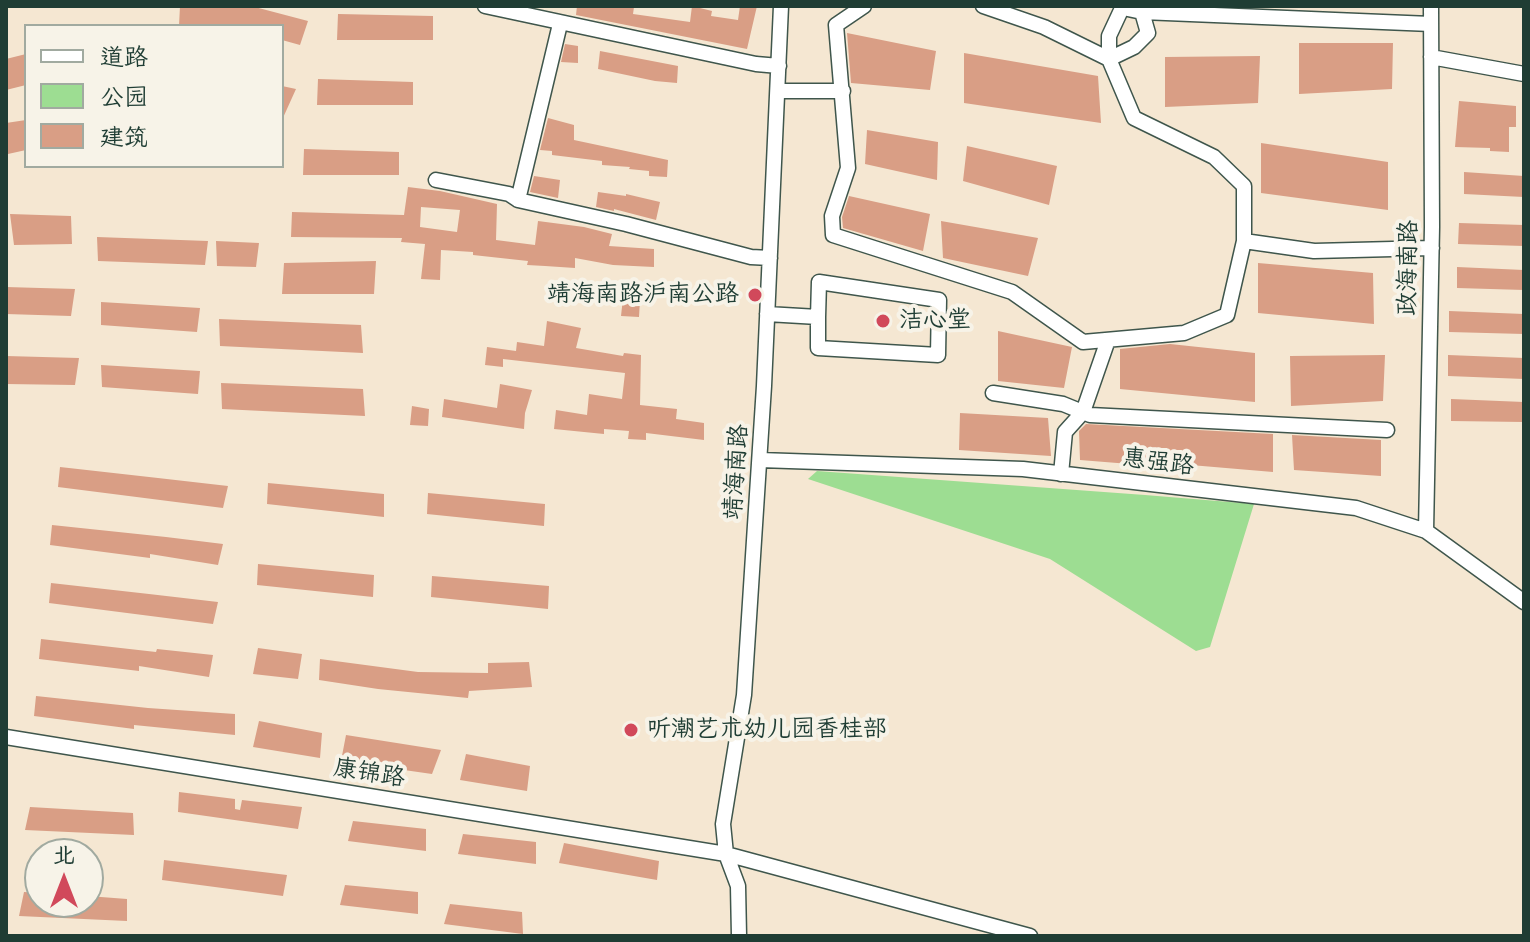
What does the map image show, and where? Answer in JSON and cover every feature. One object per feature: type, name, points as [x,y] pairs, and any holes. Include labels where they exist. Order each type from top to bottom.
[{"type":"street","points":[[485,6],[560,24],[779,66]]},
{"type":"street","name":"靖海南路","points":[[739,936],[738,886],[726,854],[723,824],[744,695],[760,460],[781,6]]},
{"type":"street","points":[[864,6],[836,25],[848,168],[832,216],[833,235],[1012,292],[1083,342],[1184,333],[1227,315],[1244,241],[1244,186],[1214,157],[1134,118],[1109,59],[1109,36],[1123,7],[1142,12],[1431,24]]},
{"type":"street","points":[[983,6],[1044,27],[1109,59]]},
{"type":"street","name":"政海南路","points":[[1426,531],[1432,248],[1431,6]]},
{"type":"street","points":[[1109,59],[1134,47],[1148,33],[1142,12]]},
{"type":"street","points":[[518,200],[560,24]]},
{"type":"street","points":[[1431,57],[1524,74]]},
{"type":"street","points":[[778,91],[843,91]]},
{"type":"street","points":[[436,180],[509,194],[518,200],[751,257],[770,258]]},
{"type":"street","points":[[1244,241],[1314,251],[1432,248]]},
{"type":"street","points":[[819,282],[939,300],[938,355],[818,348],[818,317],[819,282]]},
{"type":"street","points":[[767,314],[818,317]]},
{"type":"street","points":[[1061,474],[1065,432],[1083,412],[1108,340]]},
{"type":"street","points":[[993,393],[1063,404],[1090,415],[1387,430]]},
{"type":"street","name":"惠强路","points":[[760,460],[1023,469],[1356,508],[1426,531],[1524,602]]},
{"type":"street","name":"康锦路","points":[[6,737],[726,854],[1030,936]]},
{"type":"green space","points":[[817,471],[1254,504],[1210,647],[1196,651],[1050,559],[808,479]]},
{"type":"building","points":[[180,6],[251,6],[308,21],[300,45],[284,41],[284,24],[179,24]]},
{"type":"building","points":[[577,6],[628,6],[634,7],[633,14],[690,22],[692,6],[712,11],[711,16],[738,20],[740,6],[757,6],[747,49],[576,15]]},
{"type":"building","points":[[338,14],[433,16],[433,40],[337,40]]},
{"type":"building","points":[[847,33],[936,51],[930,90],[851,83]]},
{"type":"building","points":[[1299,43],[1393,43],[1392,89],[1299,94]]},
{"type":"building","points":[[565,44],[578,46],[578,63],[561,62]]},
{"type":"building","points":[[600,51],[678,66],[677,83],[598,69]]},
{"type":"building","points":[[964,53],[1098,76],[1101,123],[964,103]]},
{"type":"building","points":[[24,54],[24,86],[6,90],[6,59]]},
{"type":"building","points":[[1260,56],[1258,103],[1165,107],[1165,57]]},
{"type":"building","points":[[318,79],[413,82],[413,105],[317,105]]},
{"type":"building","points":[[284,86],[296,89],[284,116]]},
{"type":"building","points":[[1459,101],[1516,106],[1516,127],[1509,127],[1509,152],[1455,147]]},
{"type":"building","points":[[548,118],[574,125],[574,140],[668,160],[667,177],[649,176],[649,171],[602,165],[602,161],[552,155],[552,151],[540,150]]},
{"type":"building","points":[[24,120],[24,150],[8,154],[6,123]]},
{"type":"building","points":[[867,130],[938,142],[937,180],[865,164]]},
{"type":"building","points":[[1261,143],[1388,162],[1388,210],[1261,193]]},
{"type":"building","points":[[967,146],[1057,166],[1049,205],[963,181]]},
{"type":"building","points":[[304,149],[399,152],[399,175],[303,175]]},
{"type":"building","points":[[1464,172],[1524,176],[1524,197],[1464,194]]},
{"type":"building","points":[[534,176],[560,180],[558,198],[530,192]]},
{"type":"building","points":[[408,187],[440,191],[497,204],[496,240],[535,245],[538,221],[584,227],[612,234],[609,246],[654,249],[654,267],[613,265],[575,258],[575,268],[527,265],[528,261],[441,250],[440,280],[421,279],[425,244],[401,242],[402,238],[291,237],[292,212],[404,215]],"holes":[[[421,207],[460,210],[457,232],[420,227]]]},
{"type":"building","points":[[598,192],[626,194],[660,202],[656,220],[596,207]]},
{"type":"building","points":[[849,196],[930,214],[923,251],[843,228],[842,217]]},
{"type":"building","points":[[10,214],[71,216],[72,244],[14,245]]},
{"type":"building","points":[[941,221],[1038,238],[1028,276],[943,258]]},
{"type":"building","points":[[1459,223],[1524,225],[1524,246],[1458,244]]},
{"type":"building","points":[[97,237],[208,241],[205,265],[98,261]]},
{"type":"building","points":[[216,241],[259,243],[256,267],[217,266]]},
{"type":"building","points":[[376,261],[374,294],[282,294],[284,263]]},
{"type":"building","points":[[1258,263],[1373,273],[1374,324],[1258,313]]},
{"type":"building","points":[[1457,267],[1524,270],[1524,290],[1457,288]]},
{"type":"building","points":[[6,287],[75,289],[71,316],[6,314]]},
{"type":"building","points":[[623,298],[640,300],[639,317],[621,316]]},
{"type":"building","points":[[101,302],[200,308],[197,332],[101,325]]},
{"type":"building","points":[[1449,311],[1524,314],[1524,334],[1449,332]]},
{"type":"building","points":[[219,319],[361,325],[363,353],[220,346]]},
{"type":"building","points":[[547,321],[581,328],[576,348],[623,356],[624,353],[641,355],[640,405],[677,409],[676,419],[704,423],[704,440],[646,433],[646,440],[628,439],[629,431],[604,429],[604,434],[554,429],[556,410],[587,415],[589,394],[622,399],[625,373],[503,359],[503,367],[485,365],[487,347],[516,351],[517,342],[544,346]]},
{"type":"building","points":[[998,331],[1072,347],[1064,388],[998,381]]},
{"type":"building","points":[[1170,344],[1255,353],[1255,402],[1120,389],[1120,349]]},
{"type":"building","points":[[1385,355],[1383,401],[1291,406],[1290,356]]},
{"type":"building","points":[[1448,355],[1524,358],[1524,379],[1448,376]]},
{"type":"building","points":[[6,356],[79,358],[75,385],[6,384]]},
{"type":"building","points":[[101,365],[200,371],[198,394],[102,387]]},
{"type":"building","points":[[221,383],[363,389],[365,416],[222,409]]},
{"type":"building","points":[[500,384],[532,390],[524,429],[442,417],[444,399],[497,408]]},
{"type":"building","points":[[1451,399],[1524,402],[1524,422],[1451,421]]},
{"type":"building","points":[[412,406],[429,409],[428,426],[410,425]]},
{"type":"building","points":[[960,413],[1048,418],[1051,456],[959,450]]},
{"type":"building","points":[[1086,424],[1273,434],[1273,472],[1167,463],[1167,467],[1080,460],[1079,431]]},
{"type":"building","points":[[1292,435],[1381,440],[1381,476],[1294,470]]},
{"type":"building","points":[[60,467],[228,486],[223,508],[58,487]]},
{"type":"building","points":[[268,483],[384,494],[384,517],[267,504]]},
{"type":"building","points":[[428,493],[545,504],[544,526],[427,514]]},
{"type":"building","points":[[52,525],[223,544],[218,565],[150,554],[150,558],[50,545]]},
{"type":"building","points":[[258,564],[374,575],[373,597],[257,585]]},
{"type":"building","points":[[432,576],[549,586],[548,609],[431,597]]},
{"type":"building","points":[[51,583],[218,602],[213,624],[49,603]]},
{"type":"building","points":[[41,639],[213,655],[209,677],[139,666],[139,671],[39,659]]},
{"type":"building","points":[[258,648],[302,654],[298,679],[253,674]]},
{"type":"building","points":[[320,659],[418,672],[488,673],[488,663],[529,662],[532,687],[469,691],[468,698],[378,689],[319,680]]},
{"type":"building","points":[[36,696],[235,714],[235,735],[134,725],[134,729],[34,716]]},
{"type":"building","points":[[259,721],[322,733],[320,758],[253,747]]},
{"type":"building","points":[[346,735],[441,750],[432,774],[341,761]]},
{"type":"building","points":[[466,754],[530,766],[527,791],[460,780]]},
{"type":"building","points":[[179,792],[235,799],[235,809],[240,810],[242,800],[302,807],[298,829],[178,812]]},
{"type":"building","points":[[30,807],[133,813],[134,835],[25,830]]},
{"type":"building","points":[[353,821],[426,829],[426,851],[348,841]]},
{"type":"building","points":[[463,834],[536,842],[536,864],[458,854]]},
{"type":"building","points":[[564,843],[659,861],[657,880],[559,863]]},
{"type":"building","points":[[164,860],[287,875],[283,896],[162,880]]},
{"type":"building","points":[[345,885],[418,892],[418,914],[340,905]]},
{"type":"building","points":[[24,892],[24,916],[19,916]]},
{"type":"building","points":[[104,897],[127,899],[127,921],[62,918],[104,918]]},
{"type":"building","points":[[450,904],[522,912],[523,934],[444,924]]},
{"type":"place","name":"靖海南路沪南公路","points":[[755,295]]},
{"type":"place","name":"洁心堂","points":[[883,321]]},
{"type":"place","name":"听潮艺术幼儿园香桂部","points":[[631,730]]}]
